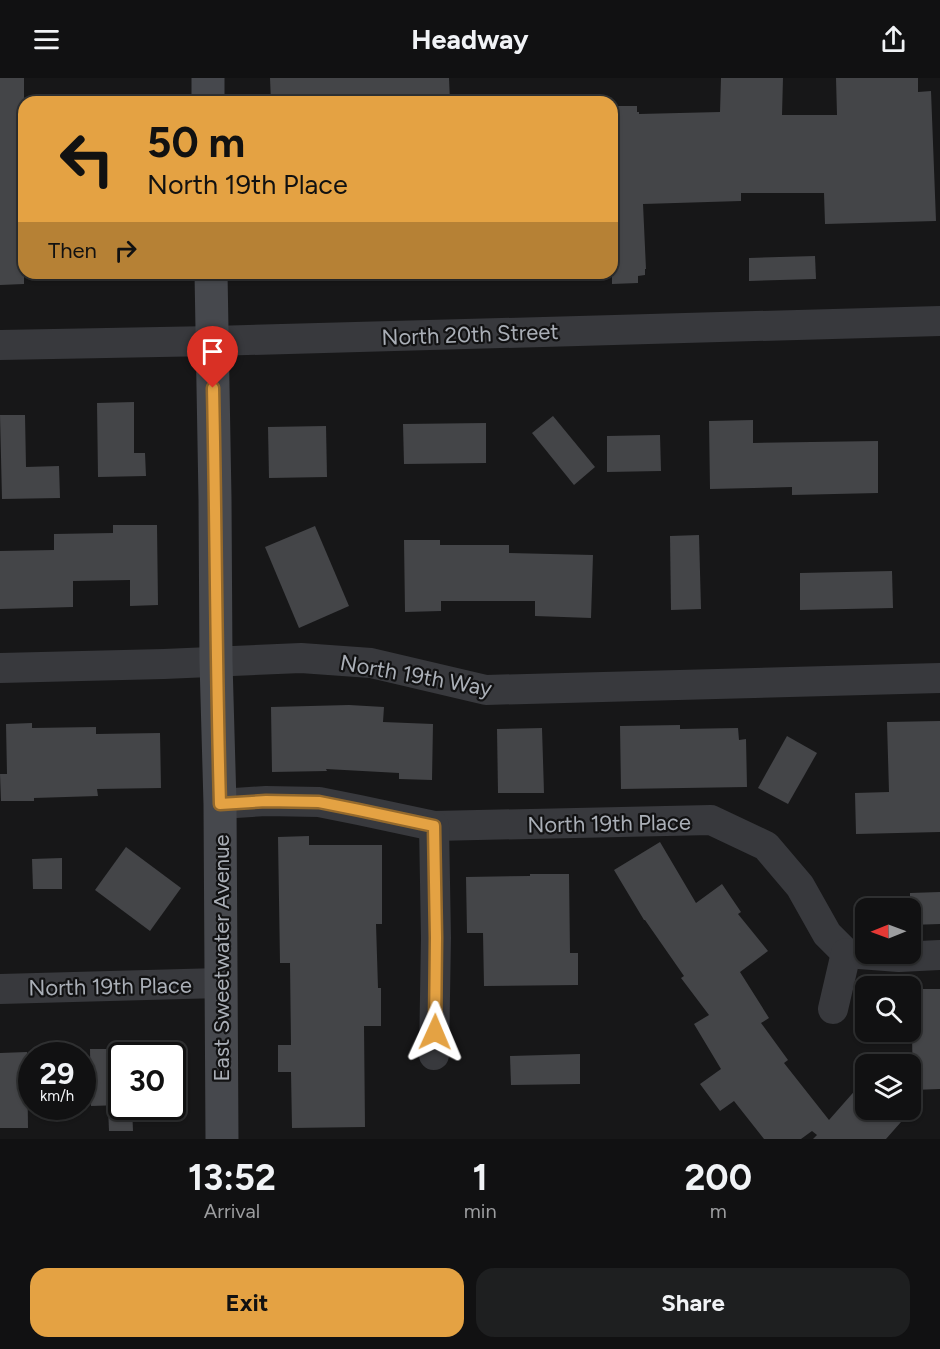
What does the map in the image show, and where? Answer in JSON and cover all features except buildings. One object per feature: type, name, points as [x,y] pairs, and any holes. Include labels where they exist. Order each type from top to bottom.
[{"type":"street","points":[[208,78],[208,96]]},
{"type":"street","name":"East Sweetwater Avenue","points":[[211,279],[220,804],[222,1139]]},
{"type":"street","name":"North 20th Street","points":[[0,345],[940,321]]},
{"type":"street","name":"North 19th Way","points":[[0,668],[302,658],[371,663],[486,690],[940,678]]},
{"type":"street","name":"North 19th Place","points":[[220,804],[266,801],[319,802],[434,826],[711,820],[766,846],[800,886],[827,934],[846,953]]},
{"type":"street","points":[[434,826],[436,938],[434,1055]]},
{"type":"street","points":[[833,1010],[846,953],[899,957],[940,955]]},
{"type":"street","name":"North 19th Place","points":[[0,989],[220,984]]},
{"type":"route","points":[[213,388],[220,804],[266,801],[319,802],[434,826],[435,1032]]}]
